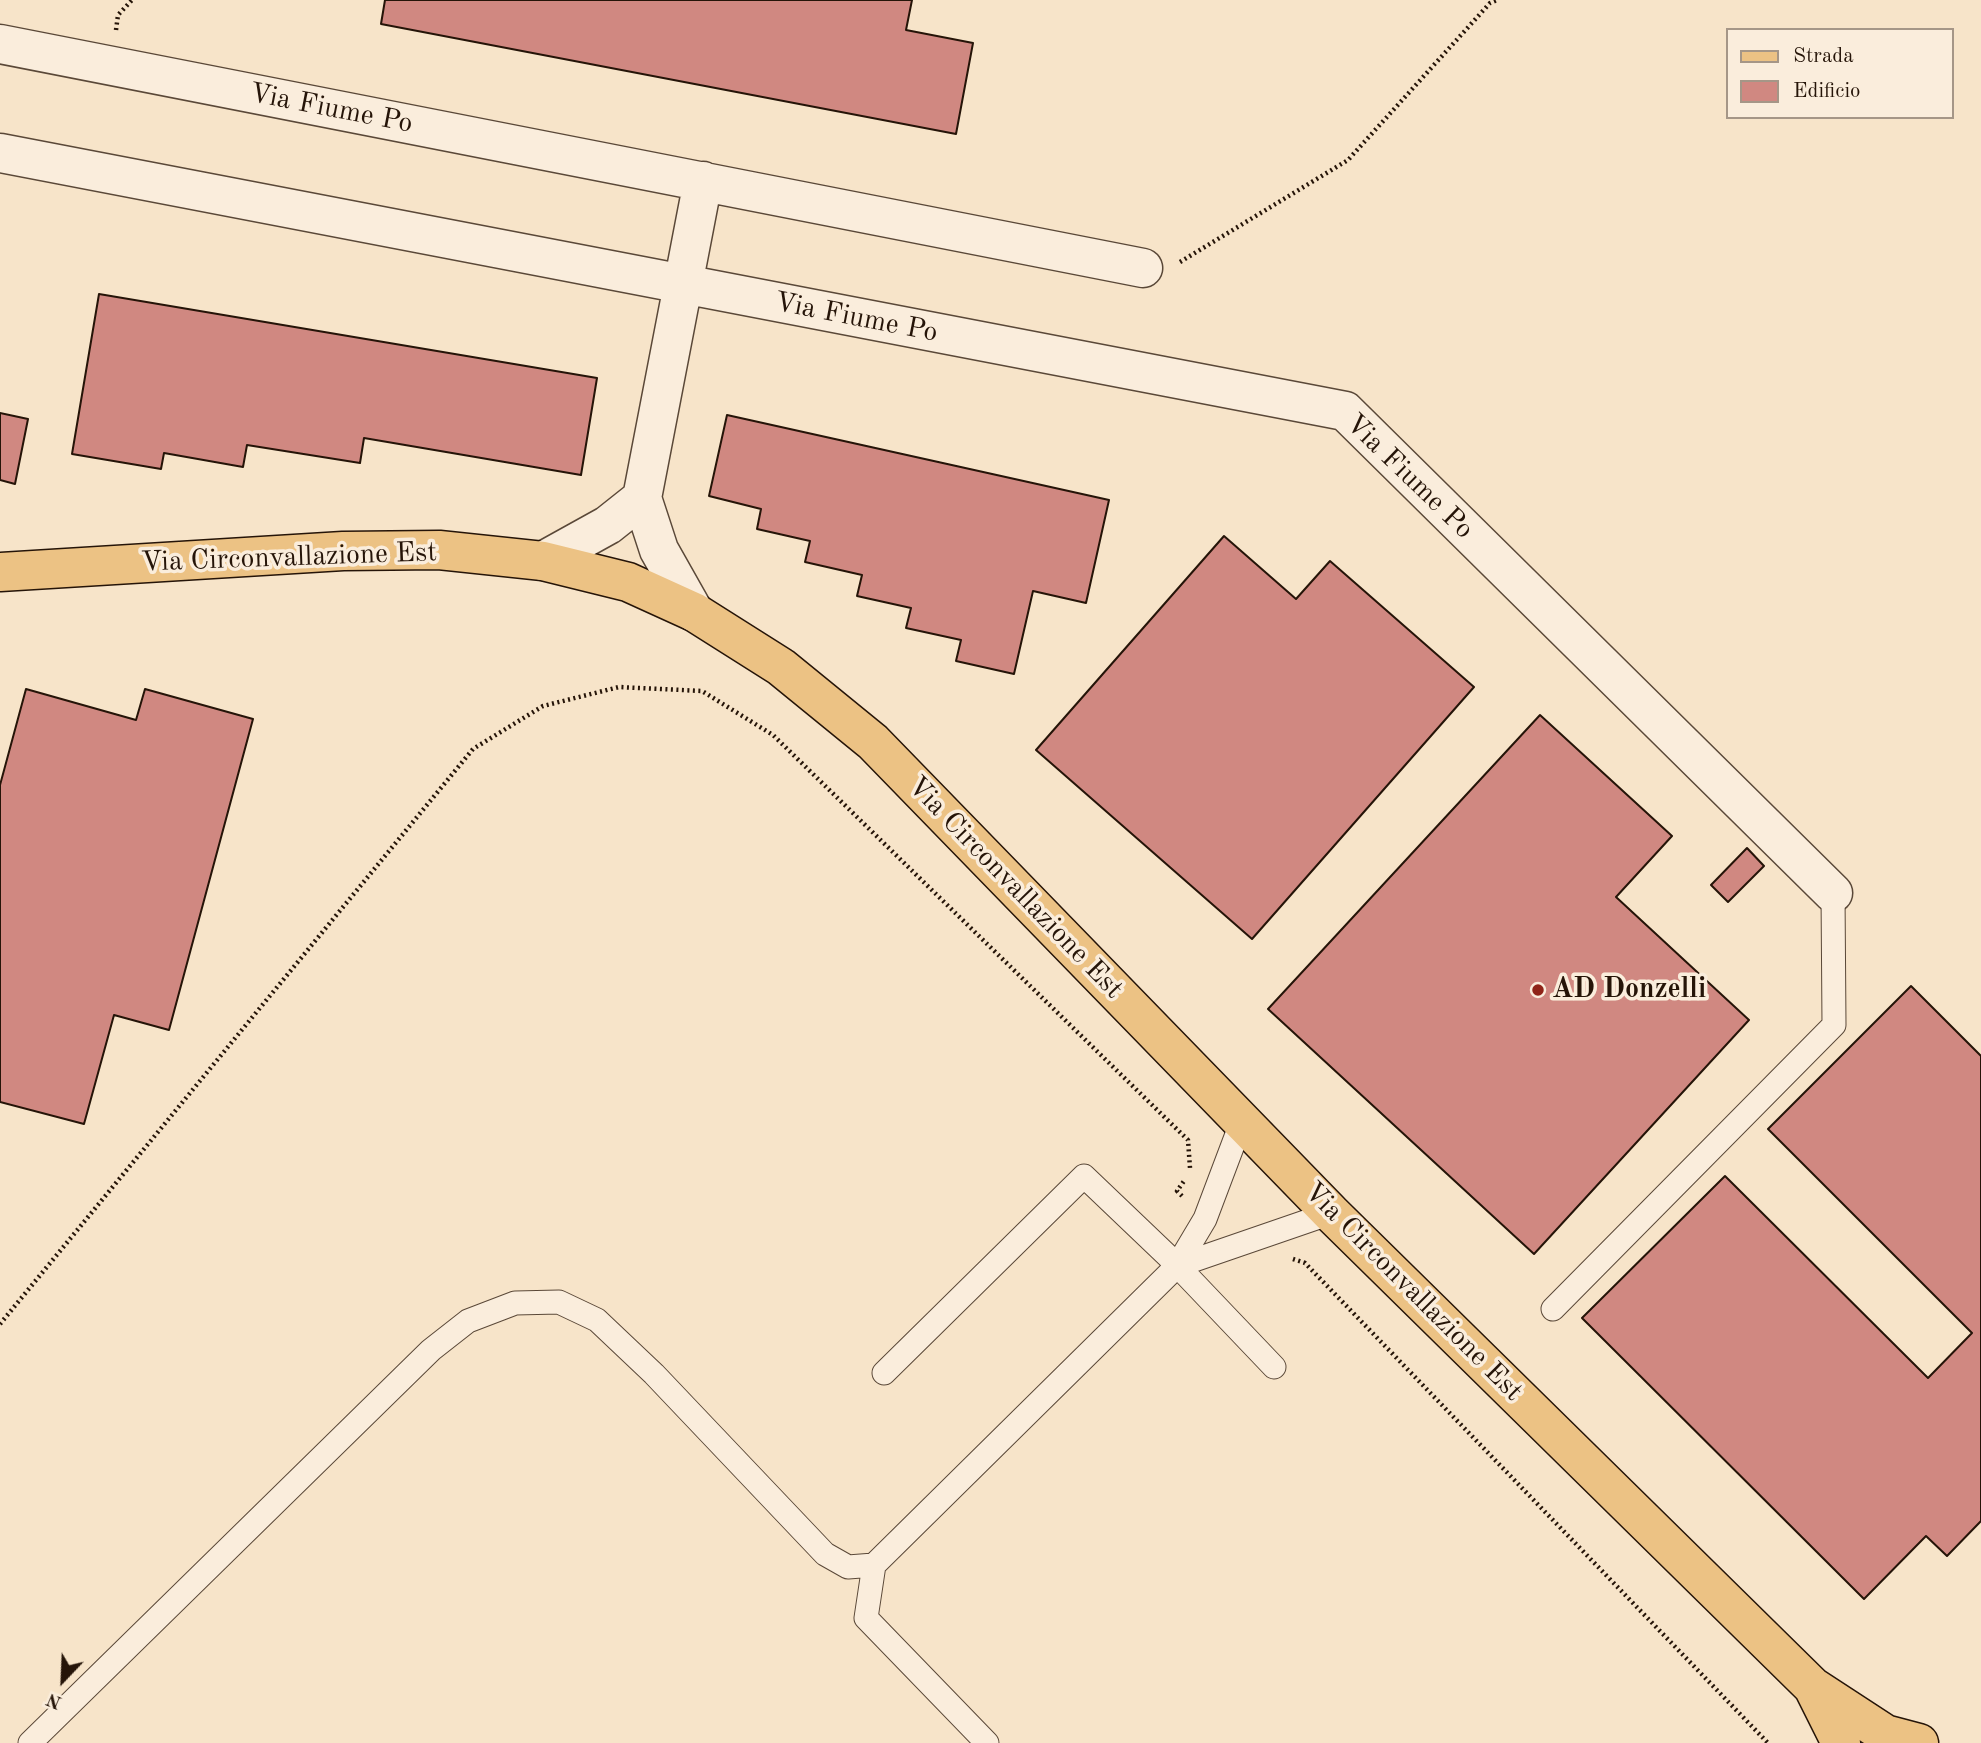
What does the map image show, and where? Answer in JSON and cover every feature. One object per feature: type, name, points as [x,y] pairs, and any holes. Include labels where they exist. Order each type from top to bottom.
[{"type":"main road","name":"Via Circonvallazione Est","points":[[0,572],[343,551],[439,550],[543,561],[628,582],[694,612],[781,667],[873,742],[1331,1213],[1813,1687],[1885,1734],[1919,1743]]},
{"type":"main road","name":"Via Circonvallazione Est","points":[[1813,1687],[1841,1743]]},
{"type":"street","name":"Via Fiume Po","points":[[0,44],[1143,268]]},
{"type":"street","name":"Via Fiume Po","points":[[0,153],[1345,411],[1833,894]]},
{"type":"street","points":[[694,612],[659,550],[642,498],[703,181]]},
{"type":"street","points":[[543,561],[608,525],[642,498]]},
{"type":"lane","points":[[1553,1310],[1834,1025],[1833,894]]},
{"type":"lane","points":[[988,1743],[866,1618],[874,1565],[1177,1266],[1205,1219],[1242,1121]]},
{"type":"lane","points":[[884,1373],[1084,1176],[1177,1266],[1274,1367]]},
{"type":"lane","points":[[1177,1266],[1331,1213]]},
{"type":"lane","points":[[30,1743],[431,1350],[468,1321],[515,1303],[559,1303],[597,1320],[654,1374],[825,1554],[848,1567],[874,1565]]},
{"type":"path","points":[[1143,268],[1179,262],[1348,160],[1490,3],[1497,0]]},
{"type":"path","points":[[0,1324],[473,749],[543,706],[619,687],[702,691],[773,735],[1188,1140],[1191,1173],[1177,1191],[1205,1219]]},
{"type":"path","points":[[1287,1258],[1306,1263],[1768,1743]]},
{"type":"building","points":[[385,0],[912,0],[906,30],[973,43],[956,134],[381,24]]},
{"type":"building","points":[[99,294],[597,378],[581,475],[364,438],[360,463],[247,445],[243,467],[164,453],[161,469],[72,454]]},
{"type":"building","points":[[0,413],[28,419],[15,484],[0,480]]},
{"type":"building","points":[[727,415],[1109,500],[1086,603],[1033,591],[1014,674],[956,661],[961,640],[906,628],[911,608],[857,596],[862,575],[805,562],[810,541],[757,529],[761,509],[709,496]]},
{"type":"building","points":[[1224,536],[1296,599],[1330,561],[1474,687],[1252,939],[1036,750]]},
{"type":"building","points":[[26,689],[136,720],[145,689],[253,719],[169,1030],[114,1015],[84,1124],[0,1102],[0,785]]},
{"type":"building","points":[[1540,715],[1672,836],[1616,897],[1749,1020],[1534,1254],[1268,1009]]},
{"type":"building","points":[[1747,848],[1764,866],[1728,902],[1711,885]]},
{"type":"building","points":[[1911,986],[1981,1056],[1981,1521],[1947,1556],[1926,1536],[1864,1599],[1582,1318],[1725,1176],[1928,1378],[1972,1333],[1768,1129]]},
{"type":"place","name":"AD Donzelli","points":[[1538,990]]}]
